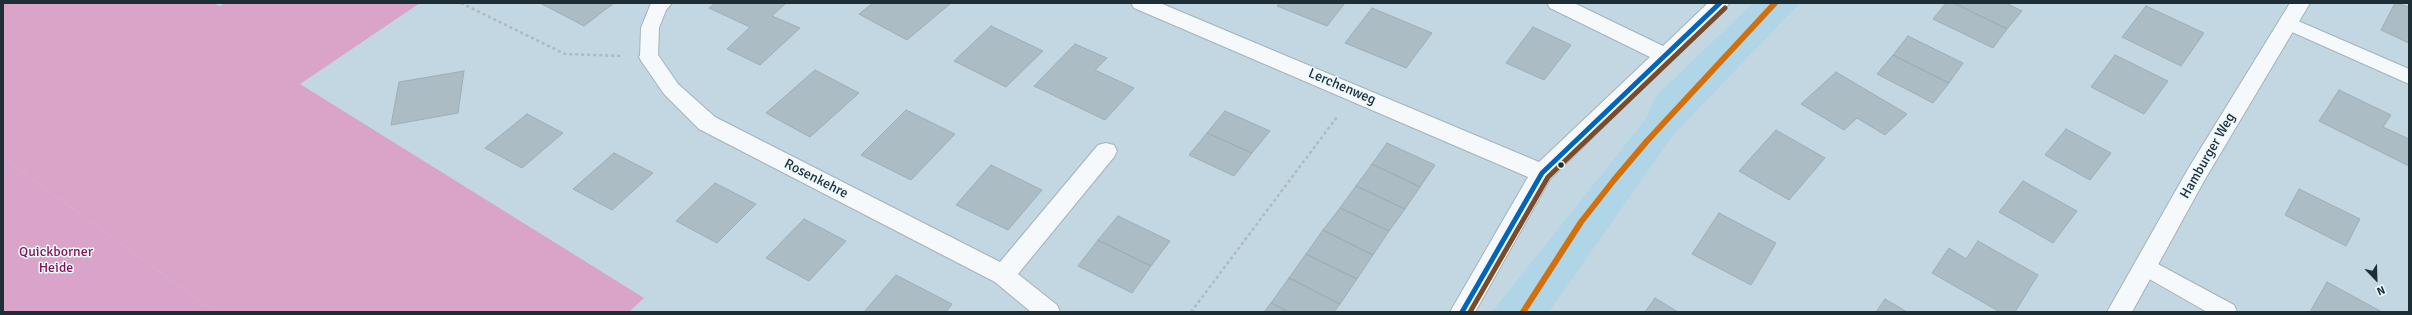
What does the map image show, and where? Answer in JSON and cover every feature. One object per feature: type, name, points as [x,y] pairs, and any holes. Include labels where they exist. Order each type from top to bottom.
[{"type":"street","name":"Lerchenweg","points":[[1141,3],[1356,92],[1542,173]]},
{"type":"street","points":[[1557,3],[1664,55]]},
{"type":"street","points":[[1462,312],[1542,173],[1720,3]]},
{"type":"street","name":"Hamburger Weg","points":[[2119,312],[2196,175],[2300,3]]},
{"type":"street","name":"Rosenkehre","points":[[649,57],[671,89],[707,123],[1003,275],[1048,312]]},
{"type":"street","points":[[1003,275],[1106,151]]},
{"type":"lane","points":[[649,57],[650,28],[658,8],[663,3]]},
{"type":"lane","points":[[2289,23],[2409,77]]},
{"type":"lane","points":[[2145,266],[2226,312]]},
{"type":"path","points":[[461,3],[565,54],[649,57]]},
{"type":"path","points":[[1191,312],[1356,92]]},
{"type":"shaded area","points":[[3,3],[213,3],[220,6],[225,3],[420,3],[300,84],[644,298],[629,312],[215,312],[3,158]]},
{"type":"shaded area","points":[[1753,3],[1800,3],[1673,135],[1549,312],[1492,312],[1645,120],[1656,96]]},
{"type":"green space","name":"Quickborner Heide","points":[[3,158],[215,312],[3,312]]},
{"type":"building","points":[[540,3],[614,3],[584,26]]},
{"type":"building","points":[[715,3],[786,3],[772,16],[800,28],[760,65],[727,49],[750,27],[709,8]]},
{"type":"building","points":[[873,3],[951,3],[907,40],[859,14]]},
{"type":"building","points":[[1280,3],[1345,3],[1327,26],[1277,6]]},
{"type":"building","points":[[1946,3],[1954,3],[2007,29],[1993,48],[1933,19]]},
{"type":"building","points":[[1954,3],[2006,3],[2022,11],[2007,29]]},
{"type":"building","points":[[2395,3],[2409,7],[2409,43],[2381,30]]},
{"type":"building","points":[[2146,6],[2204,33],[2181,66],[2122,37]]},
{"type":"building","points":[[1372,8],[1432,33],[1406,68],[1345,43]]},
{"type":"building","points":[[991,26],[1043,51],[1006,87],[954,61]]},
{"type":"building","points":[[1533,27],[1571,45],[1544,80],[1506,63]]},
{"type":"building","points":[[1908,36],[1963,63],[1949,83],[1893,55]]},
{"type":"building","points":[[1075,44],[1107,58],[1095,70],[1134,88],[1105,120],[1034,86]]},
{"type":"building","points":[[1893,55],[1949,83],[1933,103],[1877,74]]},
{"type":"building","points":[[2115,55],[2168,81],[2144,114],[2091,87]]},
{"type":"building","points":[[815,70],[859,93],[810,137],[766,113]]},
{"type":"building","points":[[464,71],[458,113],[391,125],[399,82]]},
{"type":"building","points":[[1836,72],[1907,114],[1885,135],[1857,118],[1844,130],[1801,104]]},
{"type":"building","points":[[2339,90],[2391,115],[2383,127],[2409,139],[2409,166],[2319,121]]},
{"type":"building","points":[[906,110],[955,134],[911,180],[861,155]]},
{"type":"building","points":[[1225,111],[1270,131],[1252,153],[1207,133]]},
{"type":"building","points":[[527,114],[563,133],[522,168],[485,148]]},
{"type":"building","points":[[2066,129],[2111,153],[2090,180],[2045,155]]},
{"type":"building","points":[[1776,130],[1825,158],[1789,200],[1739,171]]},
{"type":"building","points":[[1207,133],[1252,153],[1234,176],[1189,155]]},
{"type":"building","points":[[1387,143],[1435,165],[1420,187],[1372,164]]},
{"type":"building","points":[[614,153],[653,173],[612,210],[573,189]]},
{"type":"building","points":[[1372,164],[1420,187],[1405,209],[1356,186]]},
{"type":"building","points":[[991,165],[1042,190],[1008,230],[956,205]]},
{"type":"building","points":[[2023,181],[2077,211],[2053,243],[1999,212]]},
{"type":"building","points":[[715,183],[756,204],[717,243],[676,221]]},
{"type":"building","points":[[1356,186],[1405,209],[1389,231],[1340,208]]},
{"type":"building","points":[[2299,189],[2360,219],[2346,246],[2285,215]]},
{"type":"building","points":[[1340,208],[1389,231],[1373,255],[1323,230]]},
{"type":"building","points":[[1719,213],[1776,243],[1751,285],[1692,254]]},
{"type":"building","points":[[1118,216],[1170,241],[1151,266],[1098,240]]},
{"type":"building","points":[[804,219],[846,241],[809,281],[766,258]]},
{"type":"building","points":[[1323,230],[1373,255],[1357,279],[1306,254]]},
{"type":"building","points":[[1098,240],[1151,266],[1132,293],[1078,266]]},
{"type":"building","points":[[1978,241],[2038,275],[2015,312],[2000,312],[1932,273],[1949,248],[1966,259]]},
{"type":"building","points":[[1306,254],[1357,279],[1340,304],[1289,278]]},
{"type":"building","points":[[896,275],[952,304],[946,312],[864,312]]},
{"type":"building","points":[[1289,278],[1340,304],[1334,312],[1289,312],[1271,303]]},
{"type":"building","points":[[2327,282],[2382,312],[2310,312]]},
{"type":"building","points":[[1655,298],[1678,312],[1645,312]]},
{"type":"building","points":[[1885,299],[1907,312],[1876,312]]},
{"type":"building","points":[[1271,303],[1289,312],[1264,312]]},
{"type":"transit line","points":[[1462,312],[1542,173],[1720,3]]},
{"type":"transit line","points":[[1523,312],[1581,222],[1614,180],[1647,141],[1775,3]]},
{"type":"transit line","points":[[1470,312],[1548,177],[1725,8]]}]
